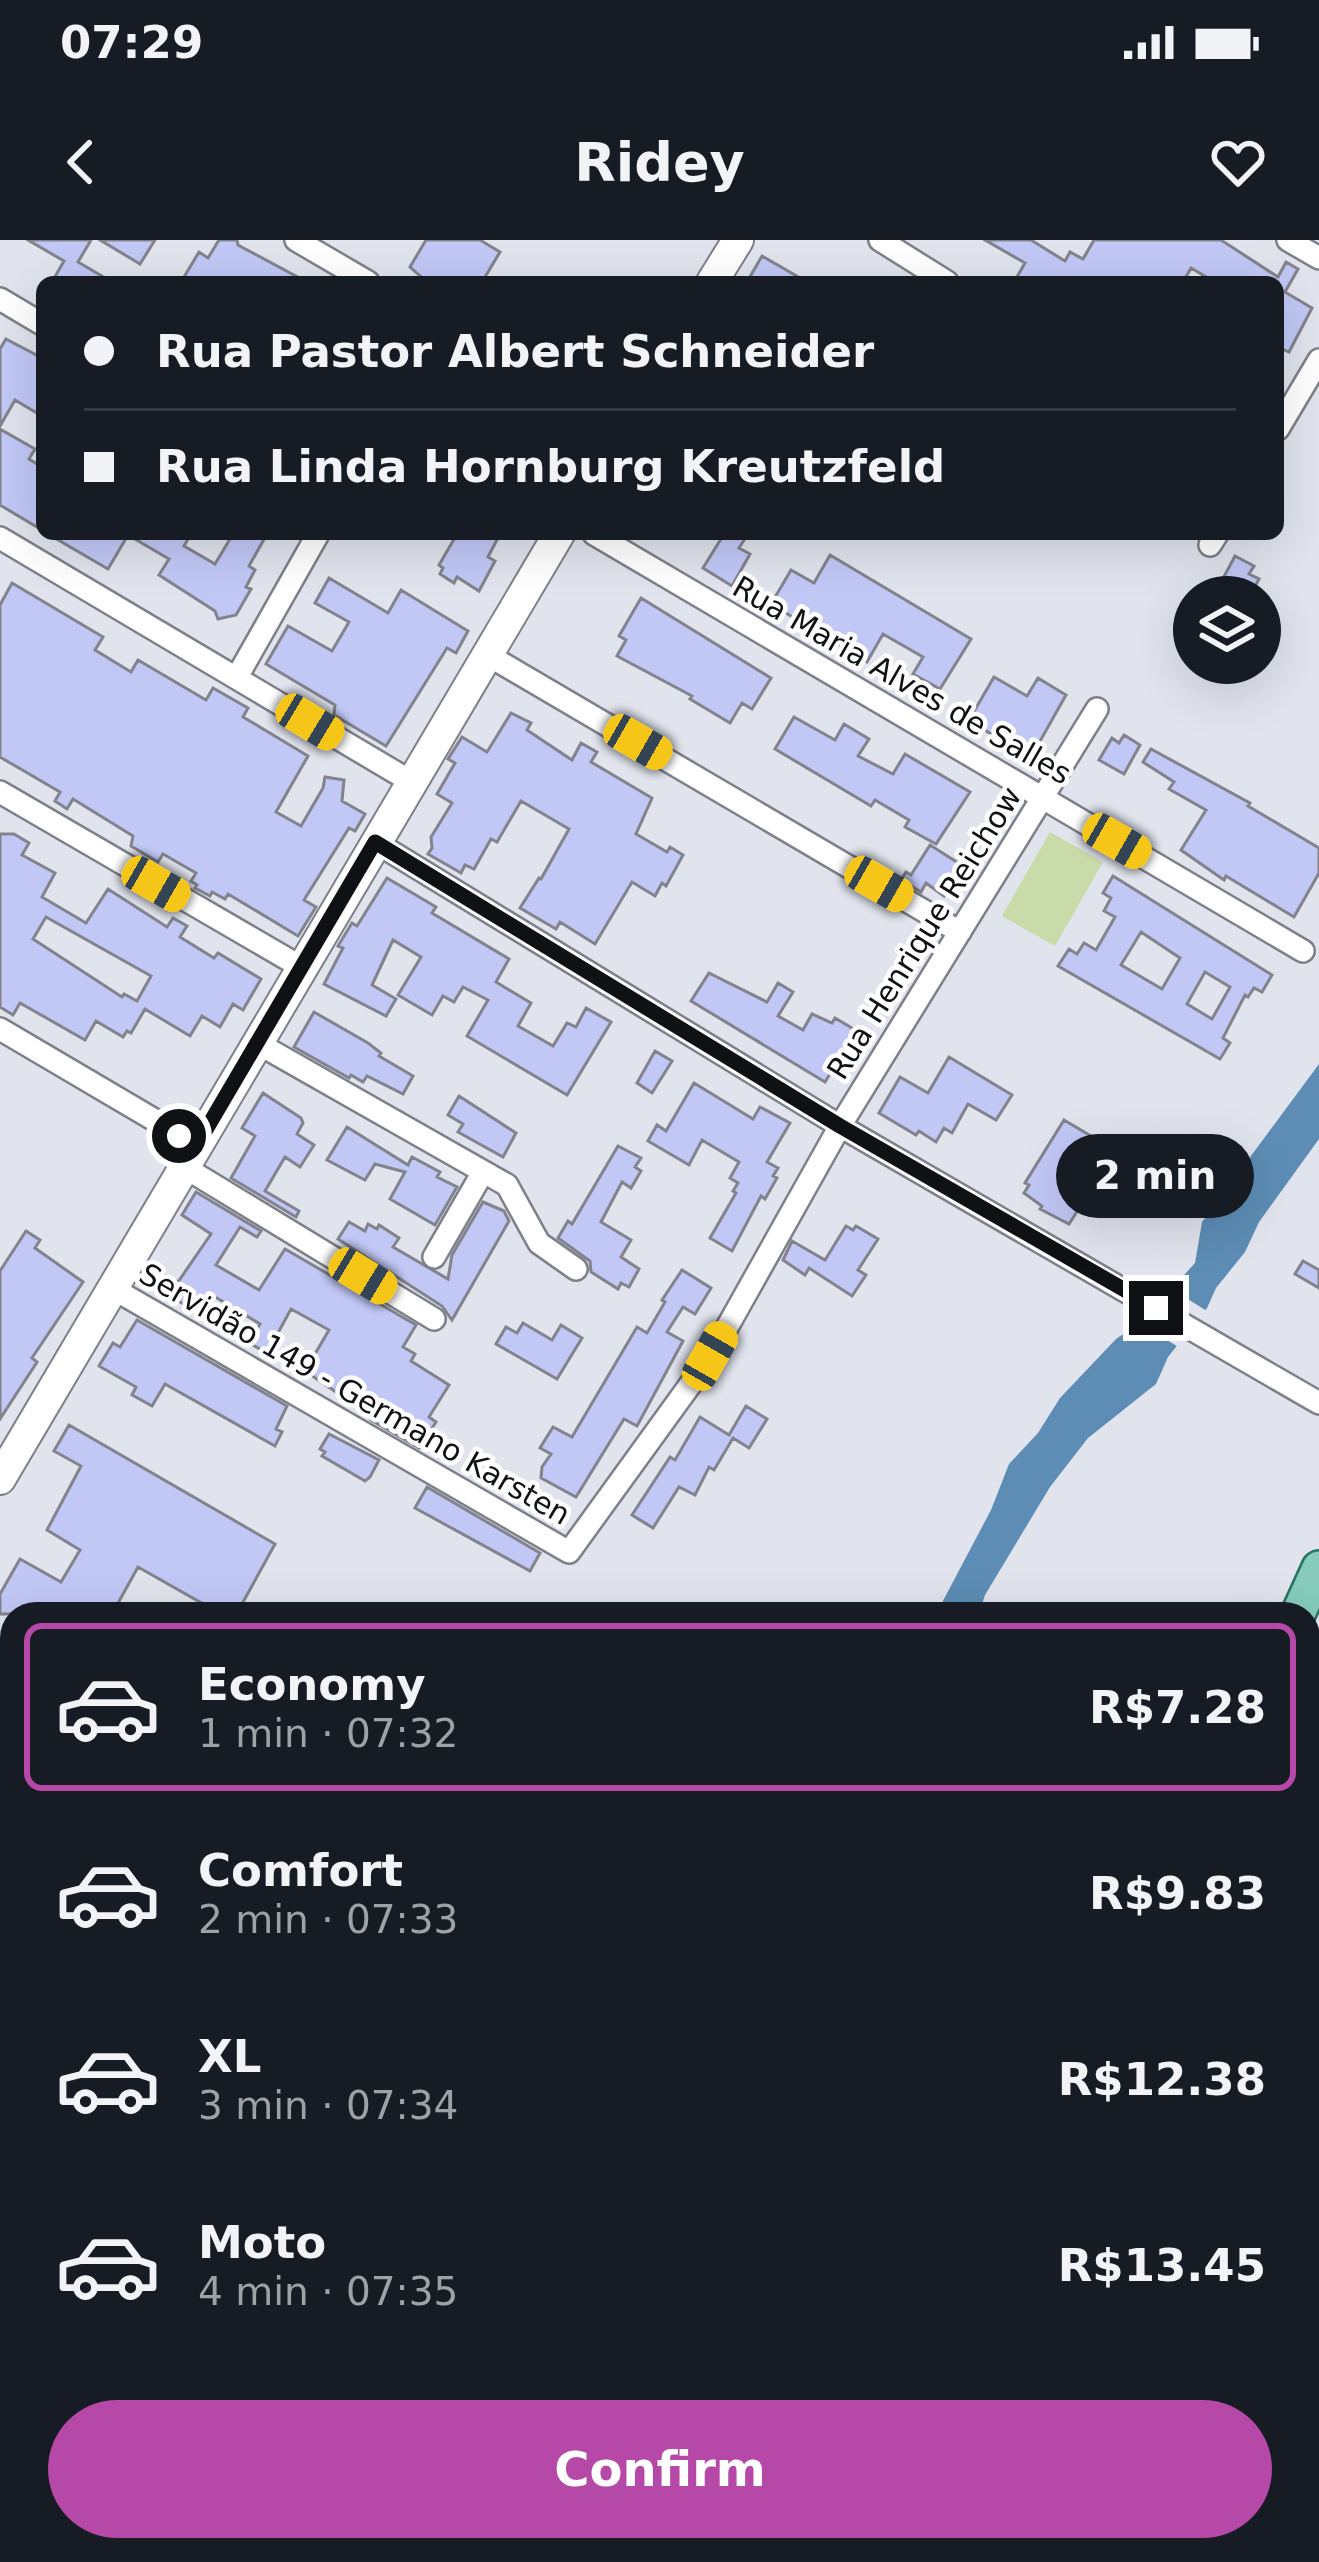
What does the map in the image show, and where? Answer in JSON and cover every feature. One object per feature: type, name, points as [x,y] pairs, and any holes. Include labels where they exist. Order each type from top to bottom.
[{"type":"main road","points":[[716,276],[738,240]]},
{"type":"main road","points":[[4,1464],[556,540]]},
{"type":"main road","points":[[1303,1602],[1319,1568]]},
{"type":"street","points":[[296,240],[358,276]]},
{"type":"street","points":[[880,240],[937,276]]},
{"type":"street","points":[[1288,240],[1319,258]]},
{"type":"street","points":[[0,299],[36,320]]},
{"type":"street","points":[[1284,419],[1319,360]]},
{"type":"street","points":[[0,538],[410,781]]},
{"type":"street","points":[[237,677],[316,540]]},
{"type":"street","name":"Rua Maria Alves de Salles","points":[[604,540],[1303,951]]},
{"type":"street","points":[[483,659],[832,873]]},
{"type":"street","points":[[483,659],[960,932]]},
{"type":"street","name":"Rua Henrique Reichow","points":[[569,1552],[710,1356],[840,1126],[1096,709]]},
{"type":"street","points":[[0,792],[301,967]]},
{"type":"street","points":[[375,842],[840,1126],[1319,1403]]},
{"type":"street","points":[[0,1029],[434,1319]]},
{"type":"street","points":[[257,1043],[507,1185],[539,1243],[576,1269]]},
{"type":"street","points":[[434,1257],[483,1172]]},
{"type":"street","name":"Servidão 149 - Germano Karsten","points":[[112,1288],[569,1552]]},
{"type":"green space","points":[[1050,832],[1103,862],[1055,946],[1002,916]]},
{"type":"water","points":[[1319,1064],[1319,1139],[1259,1222],[1207,1308],[1168,1357],[1156,1384],[1088,1438],[1050,1487],[983,1602],[942,1602],[991,1510],[1009,1464],[1038,1433],[1060,1398],[1195,1263],[1202,1222]]},
{"type":"pier","points":[[1164,1284],[1210,1313],[1183,1350],[1134,1319]]},
{"type":"building","points":[[28,240],[91,240],[78,262],[102,276],[55,276],[64,261]]},
{"type":"building","points":[[100,240],[155,240],[140,264]]},
{"type":"building","points":[[219,240],[237,240],[238,245],[296,276],[185,276],[199,252],[208,258]]},
{"type":"building","points":[[426,240],[480,240],[500,252],[486,276],[420,276],[410,267]]},
{"type":"building","points":[[985,240],[1031,240],[1065,261],[1070,252],[1083,259],[1094,240],[1221,240],[1276,276],[1205,276],[1191,268],[1186,276],[1017,276],[1025,263]]},
{"type":"building","points":[[762,256],[797,276],[750,276]]},
{"type":"building","points":[[1286,262],[1298,269],[1285,292],[1312,308],[1289,352],[1284,350],[1284,276],[1279,276]]},
{"type":"building","points":[[6,339],[36,355],[36,412],[15,400],[0,426],[0,349]]},
{"type":"building","points":[[0,429],[35,449],[29,459],[36,463],[36,526],[0,505]]},
{"type":"building","points":[[58,540],[125,540],[108,569]]},
{"type":"building","points":[[137,540],[188,540],[184,546],[215,564],[229,540],[264,540],[249,566],[255,570],[246,587],[251,589],[236,615],[218,619],[215,611],[159,575],[169,559]]},
{"type":"building","points":[[454,540],[497,540],[488,557],[495,561],[479,591],[457,577],[454,583],[440,574],[443,568],[439,565]]},
{"type":"building","points":[[720,540],[744,540],[739,548],[750,554],[732,586],[703,568]]},
{"type":"building","points":[[830,555],[971,639],[940,689],[913,674],[923,657],[883,634],[867,662],[771,604],[791,570],[814,583]]},
{"type":"building","points":[[1235,556],[1254,566],[1249,574],[1253,576],[1224,576]]},
{"type":"building","points":[[329,578],[388,613],[401,590],[468,631],[456,653],[447,648],[386,746],[334,715],[335,705],[266,664],[288,626],[332,651],[349,622],[315,603]]},
{"type":"building","points":[[12,583],[103,637],[95,650],[131,672],[138,660],[206,700],[213,688],[248,708],[243,717],[308,756],[276,812],[301,826],[325,777],[344,780],[342,801],[365,814],[355,831],[349,828],[304,900],[316,907],[298,936],[228,894],[225,899],[195,888],[191,881],[196,873],[163,854],[158,862],[131,846],[133,836],[73,799],[67,809],[55,801],[60,792],[0,757],[0,605]]},
{"type":"building","points":[[641,598],[771,678],[752,709],[742,703],[730,723],[690,699],[692,696],[617,656],[626,640],[619,636]]},
{"type":"building","points":[[994,677],[1027,696],[1038,678],[1066,695],[1030,759],[969,720]]},
{"type":"building","points":[[511,713],[531,723],[527,730],[572,760],[581,743],[597,752],[591,762],[652,798],[636,834],[667,852],[670,847],[683,855],[655,896],[632,882],[595,944],[560,922],[556,929],[520,908],[569,829],[521,801],[474,869],[465,865],[461,873],[428,854],[431,837],[452,803],[437,794],[455,763],[448,759],[462,737],[487,752]]},
{"type":"building","points":[[794,717],[835,740],[844,724],[869,739],[858,756],[893,774],[905,754],[970,792],[936,844],[905,827],[909,820],[875,800],[871,806],[775,749]]},
{"type":"building","points":[[1124,735],[1140,745],[1124,774],[1099,760],[1112,738],[1119,743]]},
{"type":"building","points":[[1151,749],[1250,803],[1248,806],[1319,848],[1319,873],[1294,917],[1226,876],[1224,880],[1181,850],[1206,810],[1169,789],[1174,782],[1143,762]]},
{"type":"building","points":[[0,834],[14,834],[29,843],[22,855],[55,873],[42,897],[86,923],[108,889],[167,927],[173,918],[187,926],[180,937],[261,979],[243,1010],[233,1004],[220,1027],[202,1016],[190,1036],[145,1009],[131,1033],[123,1037],[96,1021],[85,1040],[20,1003],[13,1015],[0,1007]],"holes":[[[46,917],[151,976],[137,1001],[122,997],[33,939]]]},
{"type":"building","points":[[930,845],[963,866],[944,896],[926,883],[921,892],[901,880],[906,872],[911,875]]},
{"type":"building","points":[[1113,876],[1272,975],[1262,992],[1254,988],[1245,995],[1223,1038],[1230,1043],[1220,1059],[1058,966],[1069,949],[1077,954],[1084,943],[1096,950],[1115,917],[1104,911],[1111,898],[1103,893]],"holes":[[[1141,932],[1180,958],[1162,989],[1121,965]],[[1205,972],[1230,987],[1212,1019],[1187,1004]]]},
{"type":"building","points":[[387,878],[436,907],[432,913],[509,959],[496,982],[531,1003],[518,1026],[553,1046],[567,1023],[576,1027],[586,1008],[611,1022],[567,1095],[467,1036],[488,1000],[463,987],[454,1002],[443,996],[432,1015],[398,995],[421,957],[393,940],[372,985],[396,999],[386,1016],[324,984],[343,948],[338,946],[352,923],[357,926]]},
{"type":"building","points":[[709,973],[767,1002],[778,983],[793,992],[778,1016],[803,1030],[812,1014],[832,1023],[835,1018],[857,1031],[825,1082],[691,1001]]},
{"type":"building","points":[[314,1012],[413,1076],[403,1094],[367,1076],[363,1082],[349,1078],[294,1047]]},
{"type":"building","points":[[655,1051],[672,1061],[652,1093],[637,1083]]},
{"type":"building","points":[[949,1057],[1012,1095],[996,1120],[968,1104],[952,1133],[944,1128],[936,1142],[879,1113],[900,1077],[928,1093]]},
{"type":"building","points":[[694,1083],[753,1119],[760,1107],[790,1123],[767,1162],[778,1168],[773,1176],[777,1178],[765,1199],[761,1196],[732,1251],[710,1238],[736,1193],[738,1183],[730,1178],[739,1162],[702,1140],[689,1165],[648,1141],[657,1125],[666,1131]]},
{"type":"building","points":[[263,1093],[301,1118],[297,1134],[314,1145],[300,1167],[285,1157],[265,1191],[299,1211],[296,1217],[231,1178],[255,1136],[242,1128]]},
{"type":"building","points":[[459,1096],[516,1133],[503,1157],[458,1132],[463,1124],[448,1115]]},
{"type":"building","points":[[1064,1120],[1101,1142],[1091,1158],[1109,1169],[1094,1196],[1089,1193],[1069,1224],[1040,1209],[1024,1193],[1029,1185],[1025,1183]]},
{"type":"building","points":[[347,1127],[408,1165],[412,1157],[440,1172],[437,1177],[457,1187],[435,1225],[390,1199],[405,1172],[375,1164],[365,1180],[327,1160]]},
{"type":"building","points":[[618,1146],[641,1158],[635,1167],[641,1171],[631,1188],[622,1182],[601,1222],[631,1240],[621,1257],[639,1269],[629,1287],[621,1283],[618,1289],[591,1272],[590,1261],[558,1238],[568,1221],[572,1224]]},
{"type":"building","points":[[196,1192],[261,1231],[257,1237],[240,1227],[216,1265],[259,1290],[285,1249],[416,1325],[403,1347],[415,1354],[411,1361],[449,1385],[429,1417],[436,1422],[419,1448],[371,1420],[373,1417],[305,1371],[329,1330],[291,1309],[267,1353],[249,1343],[260,1324],[212,1295],[202,1313],[146,1285],[155,1270],[178,1282],[211,1234],[182,1215]]},
{"type":"building","points":[[483,1202],[504,1211],[509,1221],[452,1320],[442,1306],[338,1239],[349,1222],[365,1231],[368,1224],[377,1229],[379,1225],[399,1238],[393,1247],[448,1279],[452,1255]]},
{"type":"building","points":[[846,1226],[853,1230],[856,1226],[878,1239],[858,1270],[866,1275],[852,1296],[809,1268],[805,1275],[783,1260],[792,1241],[825,1260]]},
{"type":"building","points":[[26,1231],[40,1240],[35,1248],[83,1282],[32,1358],[37,1362],[0,1419],[0,1271]]},
{"type":"building","points":[[1303,1261],[1319,1270],[1319,1288],[1295,1274]]},
{"type":"building","points":[[682,1270],[711,1288],[695,1314],[683,1307],[667,1332],[683,1341],[637,1426],[624,1419],[576,1497],[541,1478],[551,1454],[540,1448],[553,1427],[572,1437],[637,1327],[647,1333]]},
{"type":"building","points":[[137,1320],[287,1406],[276,1429],[282,1432],[275,1446],[165,1384],[152,1406],[132,1395],[136,1387],[99,1366],[113,1343],[120,1347]]},
{"type":"building","points":[[523,1323],[552,1340],[561,1325],[582,1338],[557,1379],[496,1344],[506,1327],[517,1333]]},
{"type":"building","points":[[746,1406],[767,1419],[749,1448],[733,1438],[714,1470],[709,1467],[695,1495],[679,1487],[653,1528],[632,1515],[670,1457],[675,1460],[700,1417],[729,1435]]},
{"type":"building","points":[[69,1425],[275,1544],[243,1602],[200,1602],[138,1567],[119,1602],[0,1602],[20,1559],[61,1582],[80,1550],[47,1530],[81,1466],[54,1451]]},
{"type":"building","points":[[329,1434],[379,1460],[370,1477],[365,1481],[322,1456],[325,1452],[320,1449]]},
{"type":"building","points":[[427,1487],[540,1553],[530,1571],[415,1508]]},
{"type":"route","points":[[179,1136],[197,1145],[375,842],[840,1126],[1156,1308]]}]
